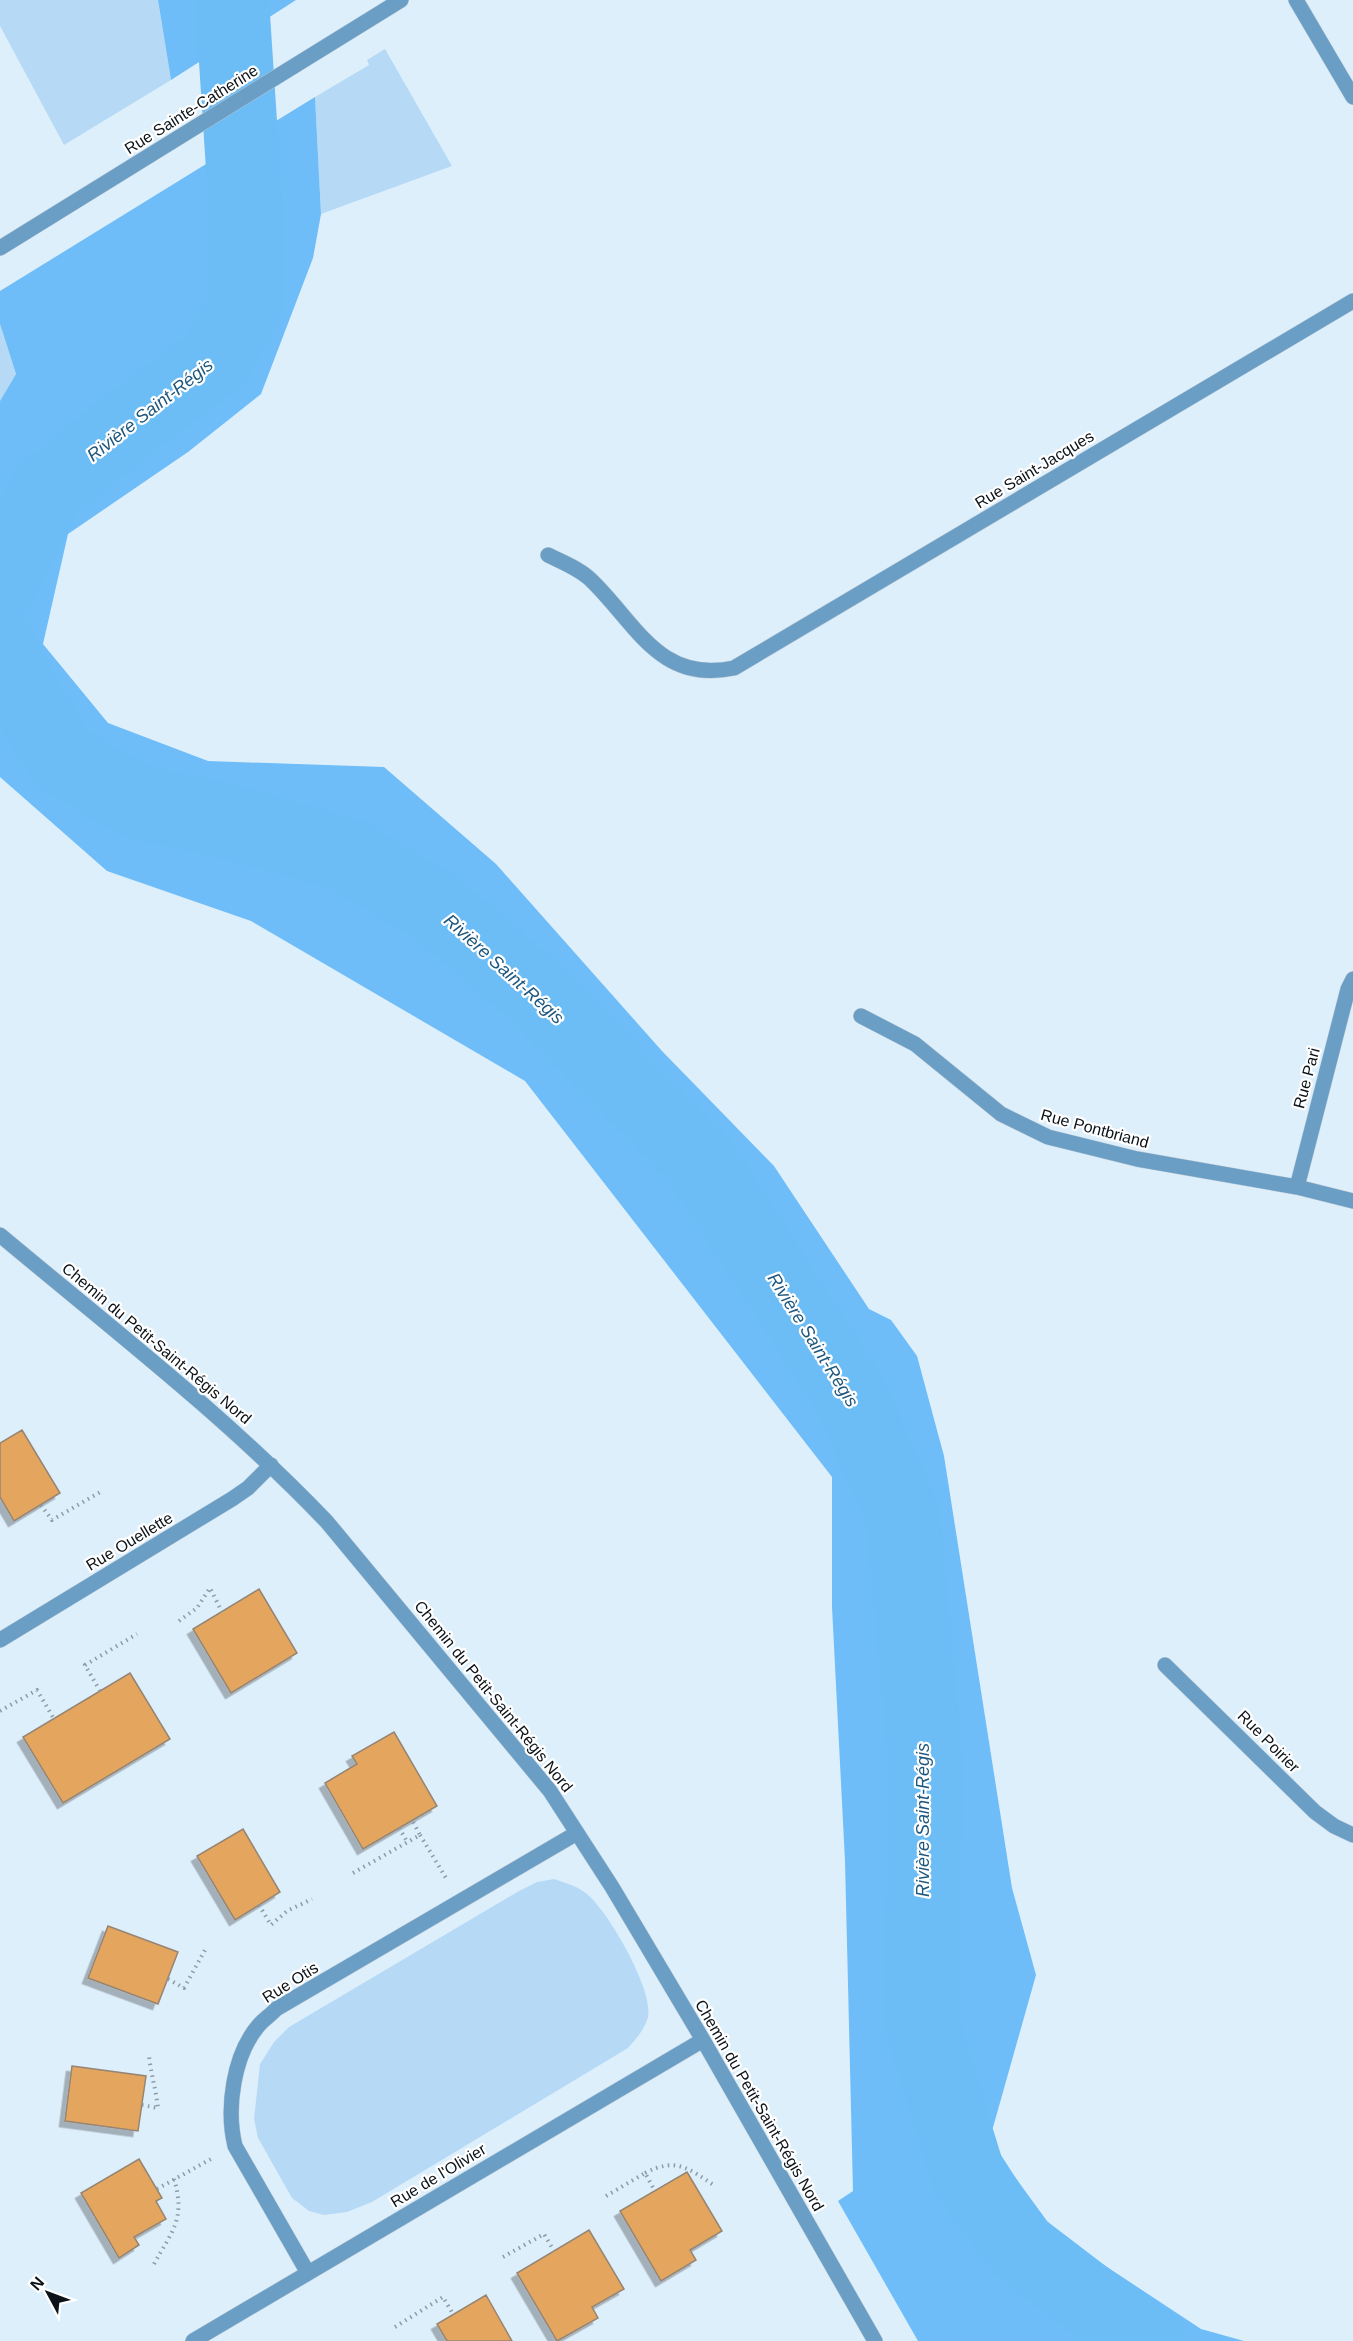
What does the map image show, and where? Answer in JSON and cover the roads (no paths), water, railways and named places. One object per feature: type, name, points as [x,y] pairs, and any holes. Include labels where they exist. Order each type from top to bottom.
[{"type":"street","name":"Rue Sainte-Catherine","points":[[0,248],[401,0]]},
{"type":"street","points":[[1296,0],[1353,97]]},
{"type":"street","name":"Rue Saint-Jacques","points":[[548,555],[590,578],[625,620],[658,653],[693,669],[714,672],[734,668],[1353,301]]},
{"type":"street","name":"Rue Pari","points":[[1297,1187],[1345,1000],[1353,979]]},
{"type":"street","name":"Rue Pontbriand","points":[[861,1016],[915,1044],[1001,1114],[1048,1137],[1137,1159],[1297,1187],[1353,1201]]},
{"type":"street","name":"Chemin du Petit-Saint-Régis Nord","points":[[0,1235],[223,1421],[271,1465],[327,1522],[550,1791],[703,2040],[875,2341]]},
{"type":"street","name":"Rue Ouellette","points":[[0,1640],[232,1499],[248,1488],[271,1465]]},
{"type":"street","name":"Rue Poirier","points":[[1165,1665],[1315,1812],[1334,1826],[1353,1835]]},
{"type":"street","name":"Rue Otis","points":[[308,2273],[235,2146],[231,2131],[231,2107],[238,2066],[246,2044],[259,2025],[276,2009],[577,1833]]},
{"type":"street","name":"Rue de l'Olivier","points":[[193,2341],[703,2040]]},
{"type":"waterway","name":"Rivière Saint-Régis","points":[[0,583],[46,492],[121,430],[216,360],[245,307],[246,214],[232,0]]},
{"type":"waterway","name":"Rivière Saint-Régis","points":[[0,645],[12,676],[62,758],[134,801],[226,821],[347,855],[436,908],[534,991],[700,1161],[849,1393],[903,1515],[926,1768],[921,2021],[969,2177],[1021,2248],[1089,2300],[1149,2341]]}]
